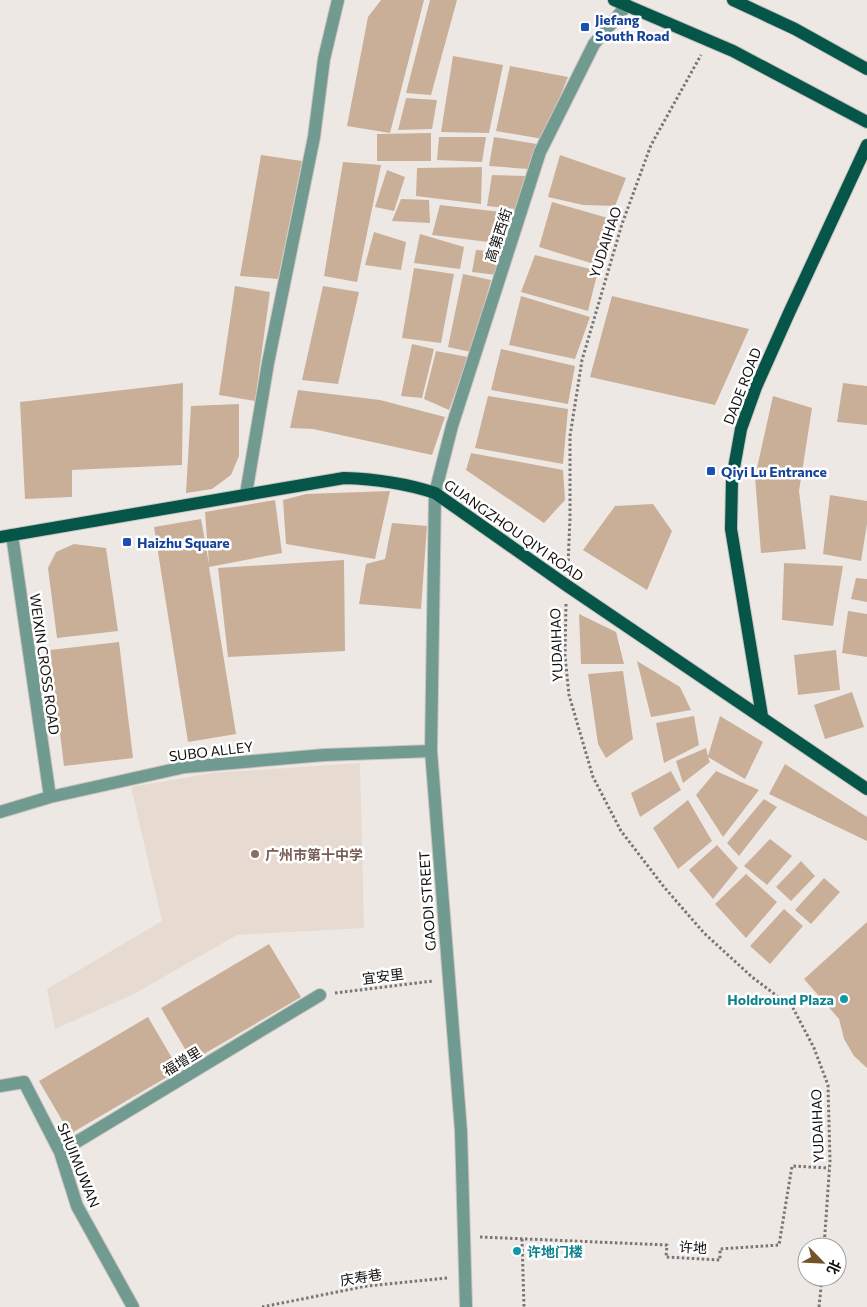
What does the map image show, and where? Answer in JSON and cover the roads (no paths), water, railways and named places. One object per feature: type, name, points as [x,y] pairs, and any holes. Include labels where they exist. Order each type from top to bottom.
[{"type":"main road","points":[[614,0],[709,40],[867,122]]},
{"type":"main road","points":[[733,0],[795,29],[867,69]]},
{"type":"main road","name":"DADE ROAD","points":[[762,716],[731,529],[732,479],[741,429],[756,387],[867,145]]},
{"type":"main road","name":"GUANGZHOU QIYI ROAD","points":[[6,536],[344,478],[375,479],[411,485],[435,493],[566,585],[762,716],[867,789]]},
{"type":"street","points":[[246,494],[268,363],[312,146],[324,59],[338,0]]},
{"type":"street","name":"高第西街","points":[[435,493],[452,426],[540,152],[594,44],[627,5]]},
{"type":"street","name":"GAODI STREET","points":[[435,493],[431,752],[461,1131],[466,1307]]},
{"type":"street","name":"WEIXIN CROSS ROAD","points":[[6,536],[50,797]]},
{"type":"street","name":"SUBO ALLEY","points":[[0,812],[50,797],[185,767],[324,755],[431,752]]},
{"type":"street","name":"福增里","points":[[60,1152],[320,995]]},
{"type":"street","name":"SHUIMUWAN","points":[[0,1086],[24,1082],[60,1152],[77,1206],[133,1307]]},
{"type":"place","name":"Jiefang South Road","points":[[585,27]]},
{"type":"place","name":"Qiyi Lu Entrance","points":[[711,471]]},
{"type":"place","name":"Haizhu Square","points":[[127,542]]},
{"type":"place","name":"广州市第十中学","points":[[255,854]]},
{"type":"place","name":"Holdround Plaza","points":[[844,999]]},
{"type":"place","name":"许地门楼","points":[[517,1251]]}]
